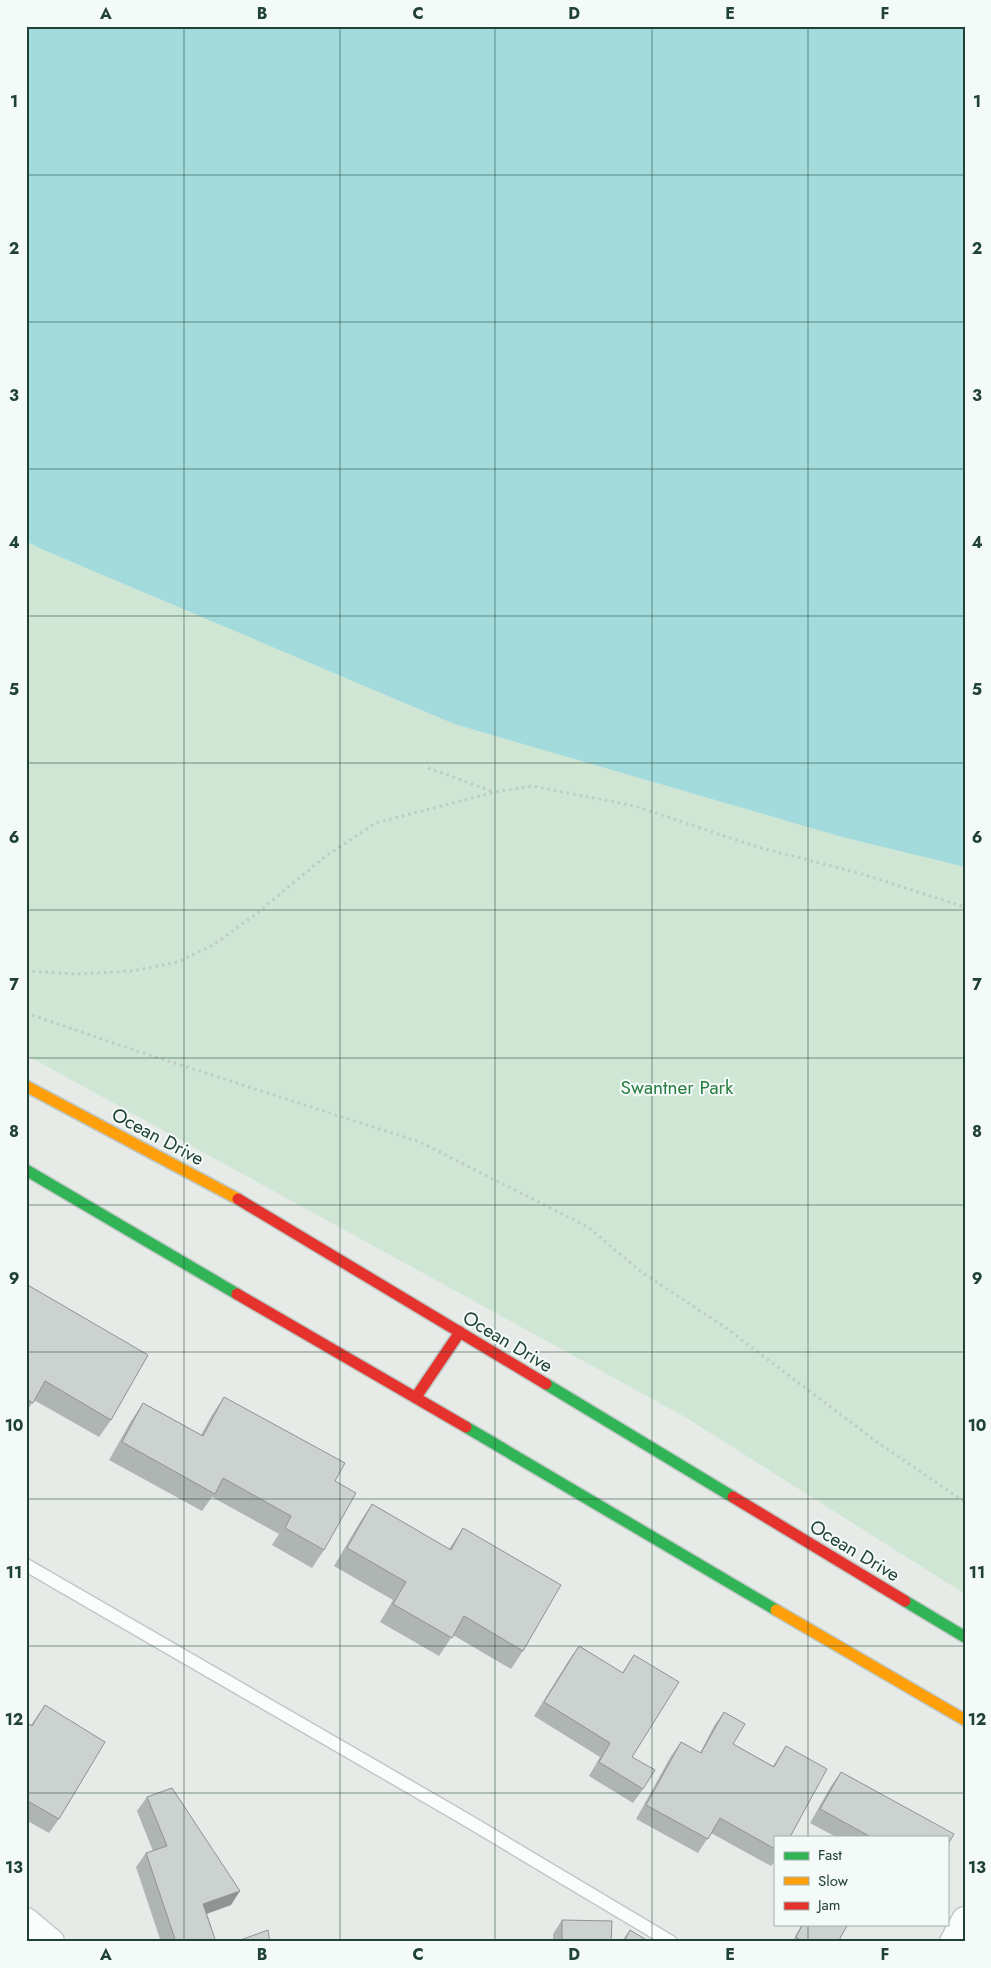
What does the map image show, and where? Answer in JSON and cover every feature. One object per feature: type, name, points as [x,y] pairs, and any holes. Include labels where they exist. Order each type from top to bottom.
[{"type":"main road","name":"Ocean Drive","points":[[26,1086],[250,1205],[965,1638]]},
{"type":"main road","points":[[26,1170],[965,1720]]},
{"type":"main road","points":[[416,1397],[460,1332]]},
{"type":"street","points":[[953,1942],[965,1920]]},
{"type":"street","points":[[26,1921],[51,1942]]},
{"type":"lane","points":[[26,1565],[460,1816],[671,1942]]},
{"type":"path","points":[[428,768],[495,792]]},
{"type":"path","points":[[26,971],[78,974],[105,973],[132,971],[178,962],[220,940],[256,914],[327,855],[376,824],[495,792],[532,786],[635,806],[754,846],[862,874],[965,907]]},
{"type":"path","points":[[26,1013],[137,1051],[420,1142],[588,1228],[640,1271],[726,1328],[877,1442],[965,1502]]},
{"type":"green space","name":"Swantner Park","points":[[26,541],[454,724],[842,837],[965,867],[965,1594],[685,1417],[26,1055]]},
{"type":"water","points":[[26,26],[965,26],[965,867],[842,837],[454,724],[26,541]]},
{"type":"building","points":[[26,1284],[148,1355],[111,1420],[45,1381],[33,1403],[26,1399]]},
{"type":"building","points":[[224,1397],[345,1463],[335,1481],[356,1493],[324,1550],[285,1528],[291,1516],[223,1478],[215,1494],[122,1442],[143,1403],[203,1436]]},
{"type":"building","points":[[372,1504],[451,1550],[463,1528],[561,1585],[523,1651],[464,1616],[452,1638],[393,1604],[406,1582],[347,1548]]},
{"type":"building","points":[[579,1646],[623,1673],[634,1655],[679,1682],[632,1757],[655,1770],[643,1789],[599,1762],[610,1743],[544,1702]]},
{"type":"building","points":[[45,1705],[105,1742],[59,1819],[26,1800],[26,1722],[32,1726]]},
{"type":"building","points":[[724,1712],[745,1724],[733,1744],[774,1767],[786,1746],[827,1769],[791,1836],[774,1836],[774,1848],[720,1818],[708,1839],[646,1805],[681,1742],[701,1753]]},
{"type":"building","points":[[841,1772],[954,1834],[948,1844],[948,1836],[869,1836],[820,1809]]},
{"type":"building","points":[[172,1788],[240,1891],[203,1904],[216,1942],[176,1942],[146,1853],[167,1846],[147,1797]]},
{"type":"building","points":[[562,1920],[612,1921],[611,1942],[562,1942]]},
{"type":"building","points":[[802,1926],[847,1926],[838,1942],[803,1942],[796,1937]]},
{"type":"building","points":[[268,1930],[270,1942],[235,1942]]},
{"type":"building","points":[[630,1930],[650,1942],[624,1942]]},
{"type":"traffic: fast","points":[[26,1170],[237,1294]]},
{"type":"traffic: fast","points":[[546,1384],[733,1497]]},
{"type":"traffic: fast","points":[[466,1427],[776,1610]]},
{"type":"traffic: fast","points":[[905,1601],[965,1637]]},
{"type":"traffic: slow","points":[[26,1086],[238,1199]]},
{"type":"traffic: slow","points":[[776,1610],[965,1720]]},
{"type":"traffic: jam","points":[[238,1199],[546,1384]]},
{"type":"traffic: jam","points":[[237,1294],[466,1427]]},
{"type":"traffic: jam","points":[[416,1397],[460,1332]]},
{"type":"traffic: jam","points":[[733,1497],[905,1601]]}]
